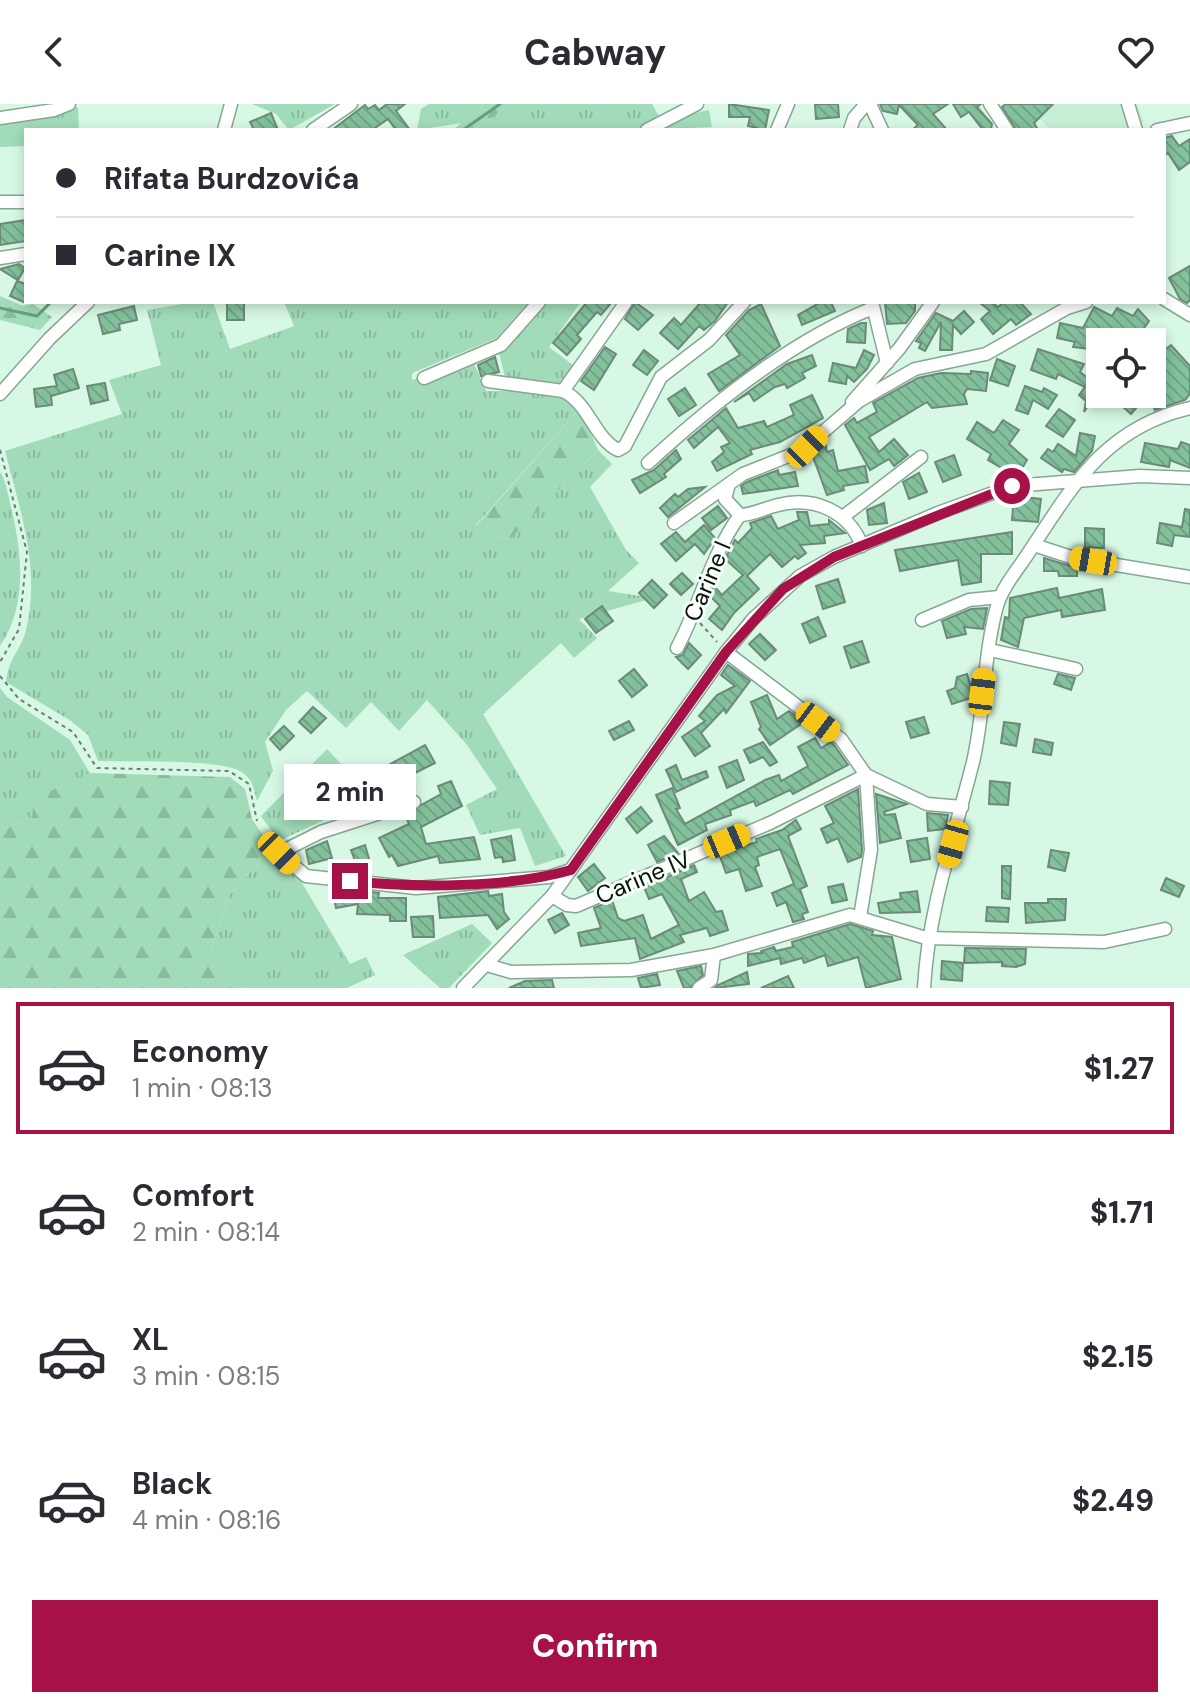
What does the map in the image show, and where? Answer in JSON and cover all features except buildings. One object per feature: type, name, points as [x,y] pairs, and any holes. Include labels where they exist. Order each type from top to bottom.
[{"type":"street","points":[[0,118],[54,110],[69,104]]},
{"type":"street","points":[[225,128],[231,104]]},
{"type":"street","points":[[316,128],[351,104]]},
{"type":"street","points":[[651,128],[697,104]]},
{"type":"street","points":[[778,128],[788,104]]},
{"type":"street","points":[[851,128],[854,118],[868,104],[881,128]]},
{"type":"street","points":[[990,104],[1006,128]]},
{"type":"street","points":[[1128,104],[1135,128]]},
{"type":"street","points":[[1166,128],[1190,123]]},
{"type":"street","points":[[0,202],[24,202]]},
{"type":"street","points":[[0,258],[24,254]]},
{"type":"street","points":[[1166,300],[1190,315]]},
{"type":"street","points":[[0,394],[50,338],[86,304]]},
{"type":"street","points":[[424,378],[501,345],[537,304]]},
{"type":"street","points":[[563,391],[625,304]]},
{"type":"street","points":[[488,381],[563,391],[582,404],[610,445],[622,449],[661,377],[709,340],[742,304]]},
{"type":"street","points":[[674,523],[743,474],[801,451],[843,414],[931,304]]},
{"type":"street","points":[[843,414],[915,369],[986,354],[1067,308],[1080,304]]},
{"type":"street","points":[[648,463],[714,405],[828,330],[873,305],[887,363]]},
{"type":"street","points":[[924,988],[926,938],[975,754],[1000,597],[1075,480],[1120,439],[1159,415],[1190,408]]},
{"type":"street","points":[[844,516],[921,457]]},
{"type":"street","points":[[463,988],[552,896],[726,652],[783,589],[834,557],[1012,486],[1140,476],[1190,478]]},
{"type":"street","points":[[729,484],[725,499],[740,515],[797,502],[844,516],[862,546]]},
{"type":"street","name":"Carine I","points":[[677,648],[694,616],[722,540],[740,515]]},
{"type":"street","points":[[1034,545],[1074,558],[1190,577]]},
{"type":"street","points":[[922,620],[969,600],[1000,597]]},
{"type":"street","points":[[990,650],[1076,669]]},
{"type":"street","points":[[726,652],[841,739],[866,775],[927,804],[962,807]]},
{"type":"street","points":[[860,917],[871,850],[866,775]]},
{"type":"street","name":"Carine IV","points":[[552,896],[567,905],[576,906],[770,823],[866,775]]},
{"type":"street","points":[[414,802],[321,832],[279,853],[306,876],[416,888],[549,877],[571,870]]},
{"type":"street","points":[[487,965],[511,972],[631,970],[714,955],[838,916],[860,917],[926,938],[1104,942],[1165,929]]},
{"type":"street","points":[[699,988],[711,980],[714,955]]},
{"type":"path","points":[[0,450],[23,531],[27,566],[19,629],[0,662]]},
{"type":"path","points":[[694,616],[726,652]]},
{"type":"path","points":[[0,676],[19,699],[73,732],[97,768],[229,771],[249,784],[257,821]]},
{"type":"shaded area","points":[[1018,104],[1137,104],[1144,122],[1125,128],[1048,128],[1042,120],[1031,120]]},
{"type":"green space","points":[[252,104],[335,104],[293,128],[287,128],[276,114]]},
{"type":"green space","points":[[429,104],[484,104],[462,123],[430,128],[417,128],[421,109]]},
{"type":"green space","points":[[484,104],[510,104],[478,128],[455,128]]},
{"type":"green space","points":[[510,104],[652,104],[659,116],[641,128],[478,128]]},
{"type":"green space","points":[[78,107],[79,128],[24,128],[24,146],[0,147],[0,118]]},
{"type":"green space","points":[[709,110],[712,127],[655,128],[669,119]]},
{"type":"green space","points":[[0,296],[23,306],[33,304],[52,317],[40,330],[0,320]]},
{"type":"green space","points":[[182,304],[214,304],[230,349],[294,326],[285,304],[527,304],[497,338],[412,373],[412,380],[472,359],[486,391],[563,391],[580,408],[476,525],[508,540],[598,450],[612,464],[590,487],[626,550],[639,563],[608,591],[653,598],[579,619],[597,638],[574,658],[561,643],[483,714],[566,856],[535,866],[520,828],[480,835],[466,805],[497,789],[467,745],[427,700],[399,731],[371,702],[346,728],[307,691],[286,710],[265,742],[273,771],[257,801],[249,779],[233,768],[196,763],[98,761],[88,735],[71,721],[6,682],[26,630],[31,585],[27,540],[5,451],[122,414],[109,380],[161,365],[147,310]]},
{"type":"green space","points":[[540,304],[580,304],[549,347],[577,368],[566,385],[506,382],[499,352]]},
{"type":"green space","points":[[580,408],[598,450],[509,540],[476,526]]},
{"type":"green space","points":[[0,472],[15,524],[20,578],[15,613],[0,646]]},
{"type":"green space","points":[[0,688],[7,697],[70,740],[90,773],[35,798],[32,817],[0,830]]},
{"type":"green space","points":[[327,749],[359,783],[323,807],[328,818],[279,841],[261,816]]},
{"type":"green space","points":[[90,773],[230,777],[245,789],[252,819],[272,848],[230,894],[211,949],[245,988],[0,988],[0,830],[32,817],[34,798]]},
{"type":"green space","points":[[272,848],[295,871],[350,964],[366,957],[375,975],[347,988],[245,988],[211,949],[230,894]]},
{"type":"green space","points":[[472,924],[492,943],[449,988],[440,988],[403,955]]},
{"type":"waterway","points":[[466,128],[500,104]]},
{"type":"waterway","points":[[0,308],[37,316],[49,304]]},
{"type":"route","points":[[350,881],[426,888],[439,884],[549,877],[571,870],[726,652],[783,589],[834,557],[1012,486]]}]
